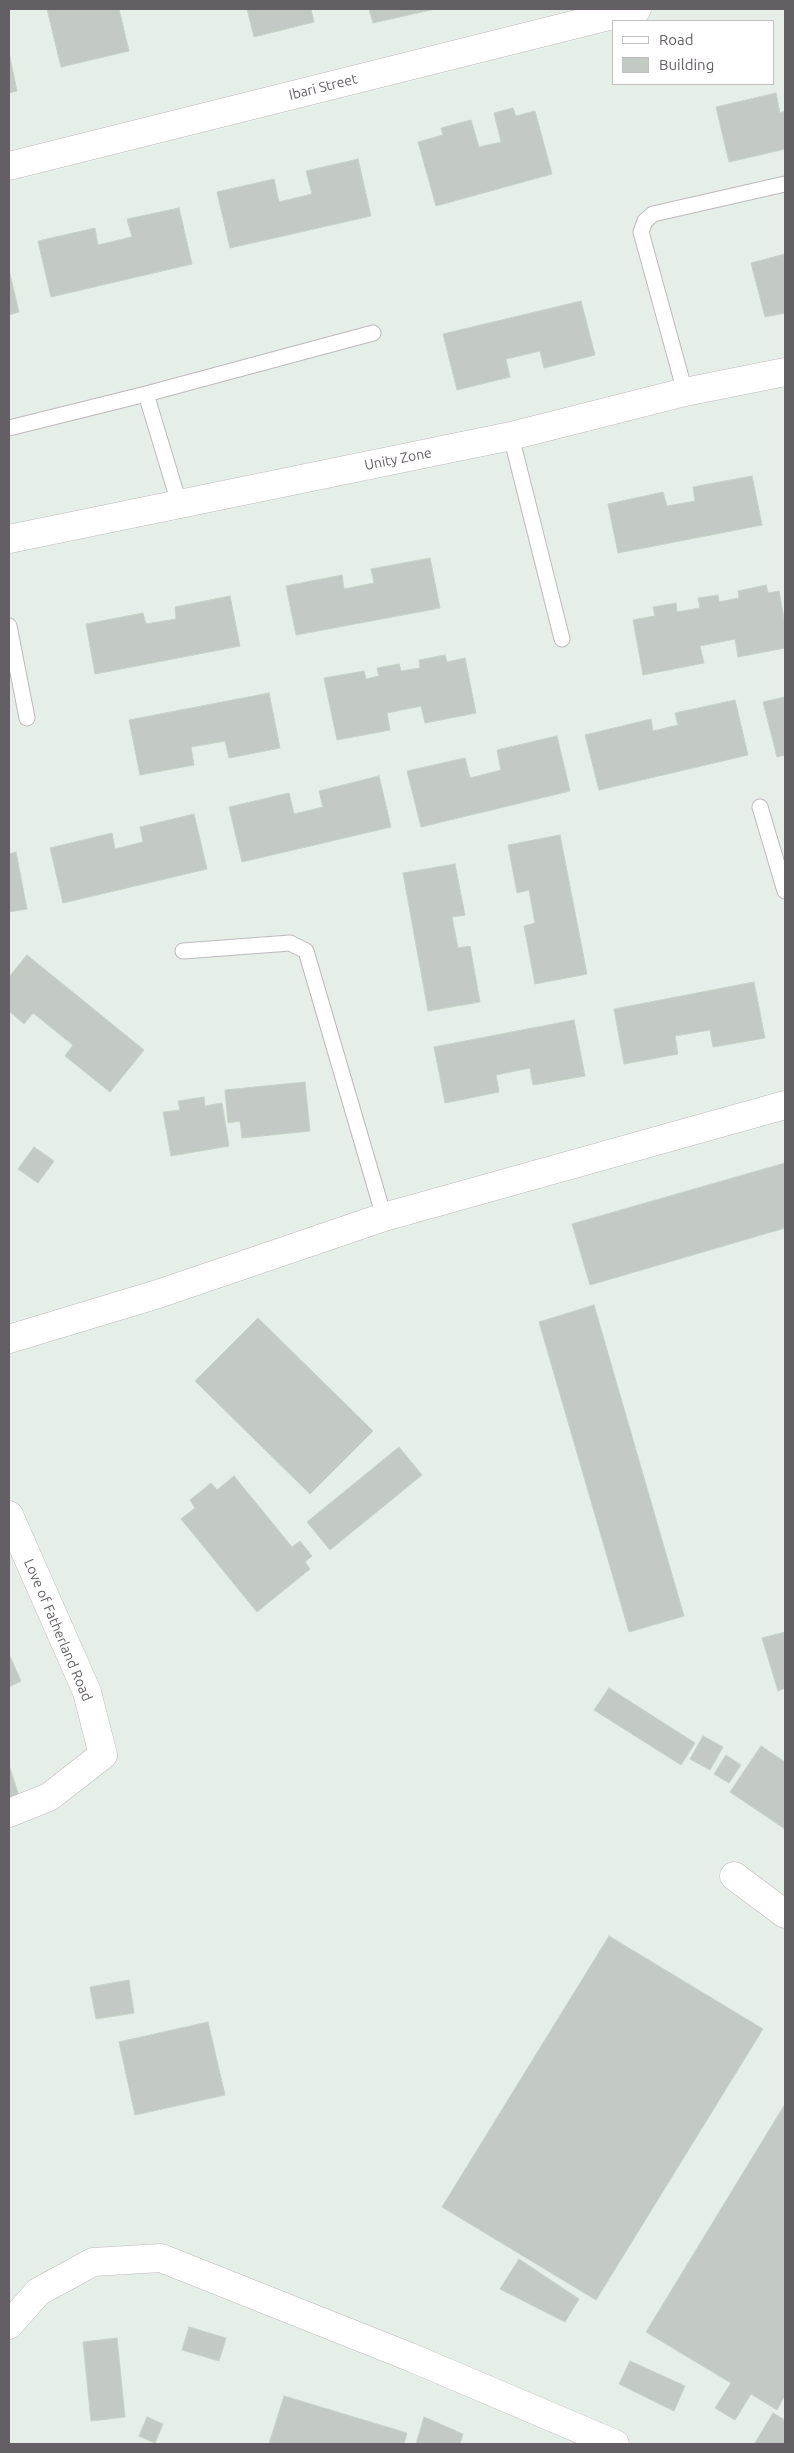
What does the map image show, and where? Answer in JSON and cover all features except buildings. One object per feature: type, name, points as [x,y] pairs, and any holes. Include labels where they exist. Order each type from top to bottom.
[{"type":"street","name":"Ibari Street","points":[[9,166],[636,9]]},
{"type":"street","name":"Unity Zone","points":[[9,539],[511,436],[685,392],[785,372]]},
{"type":"street","points":[[9,1339],[158,1294],[384,1217],[785,1105]]},
{"type":"street","name":"Love of Fatherland Road","points":[[9,1515],[87,1692],[103,1755],[49,1798],[9,1813]]},
{"type":"street","points":[[734,1876],[785,1914]]},
{"type":"street","points":[[9,2325],[38,2292],[94,2262],[161,2258],[410,2357],[615,2444]]},
{"type":"lane","points":[[685,392],[641,232],[644,221],[653,214],[785,184]]},
{"type":"lane","points":[[9,428],[146,394],[373,333]]},
{"type":"lane","points":[[146,394],[179,503]]},
{"type":"lane","points":[[511,436],[562,639]]},
{"type":"lane","points":[[9,626],[28,718]]},
{"type":"lane","points":[[760,807],[785,891]]},
{"type":"lane","points":[[183,951],[290,943],[306,951],[384,1217]]}]
